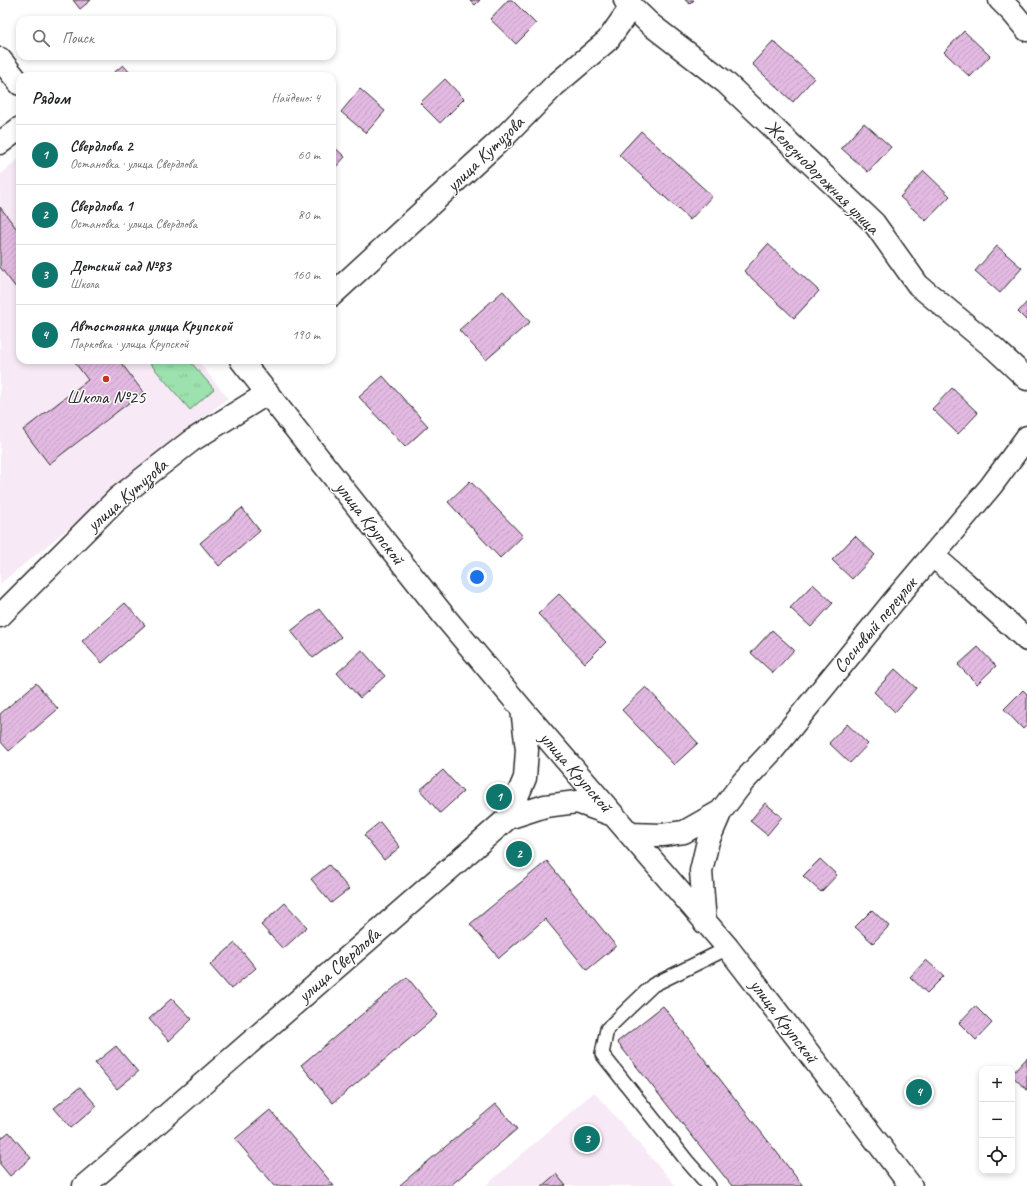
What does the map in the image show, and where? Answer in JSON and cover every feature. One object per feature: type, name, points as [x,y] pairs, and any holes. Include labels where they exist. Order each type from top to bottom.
[{"type":"street","points":[[1000,0],[1027,30]]},
{"type":"street","name":"улица Кутузова","points":[[336,292],[506,135],[554,86],[608,40],[628,3]]},
{"type":"street","name":"Железнодорожная улица","points":[[628,3],[650,24],[725,82],[874,224],[918,285],[995,349],[1027,379]]},
{"type":"street","points":[[0,59],[16,79]]},
{"type":"street","points":[[0,143],[16,131]]},
{"type":"street","name":"улица Крупской","points":[[251,364],[268,393],[444,616],[705,923],[728,948],[911,1186]]},
{"type":"street","name":"улица Кутузова","points":[[0,616],[118,498],[191,441],[268,393]]},
{"type":"street","name":"Сосновый переулок","points":[[705,923],[701,870],[708,841],[721,811],[743,782],[772,751],[893,602],[991,486],[1027,437]]},
{"type":"street","points":[[933,556],[964,582],[1027,640]]},
{"type":"street","name":"улица Свердлова","points":[[84,1186],[508,818],[525,778],[527,750],[522,709]]},
{"type":"street","points":[[508,818],[545,806],[577,802],[612,814]]},
{"type":"street","name":"Сосновый переулок","points":[[630,834],[662,835],[684,832],[721,811]]},
{"type":"lane","points":[[709,1186],[687,1161],[602,1054],[607,1029],[653,985],[728,948]]},
{"type":"shaded area","name":"Школа №25","points":[[16,161],[16,364],[200,364],[228,398],[0,584],[0,175]]},
{"type":"shaded area","points":[[594,1092],[676,1186],[485,1186]]},
{"type":"green space","points":[[150,364],[192,364],[214,389],[190,410]]},
{"type":"building","points":[[73,0],[91,0],[80,9]]},
{"type":"building","points":[[470,0],[480,0],[475,5]]},
{"type":"building","points":[[508,0],[512,0],[536,24],[516,44],[490,19]]},
{"type":"building","points":[[685,0],[694,0],[690,4]]},
{"type":"building","points":[[964,31],[990,56],[970,77],[944,52]]},
{"type":"building","points":[[773,41],[814,78],[793,102],[752,64]]},
{"type":"building","points":[[123,65],[129,72],[115,72]]},
{"type":"building","points":[[445,79],[464,99],[440,123],[420,103]]},
{"type":"building","points":[[360,89],[385,111],[366,133],[341,112]]},
{"type":"building","points":[[864,123],[891,147],[868,172],[841,148]]},
{"type":"building","points":[[641,131],[712,196],[690,220],[619,155]]},
{"type":"building","points":[[336,149],[345,157],[336,167]]},
{"type":"building","points":[[924,171],[950,196],[926,221],[900,197]]},
{"type":"building","points":[[0,207],[16,228],[16,288],[0,267]]},
{"type":"building","points":[[768,244],[819,291],[794,318],[744,271]]},
{"type":"building","points":[[997,246],[1022,268],[1000,293],[975,271]]},
{"type":"building","points":[[503,291],[530,322],[486,360],[459,330]]},
{"type":"building","points":[[1027,302],[1027,321],[1018,312]]},
{"type":"building","points":[[76,364],[122,364],[143,392],[49,464],[23,430],[88,380]]},
{"type":"building","points":[[383,376],[428,426],[405,447],[359,397]]},
{"type":"building","points":[[952,388],[978,413],[958,434],[932,409]]},
{"type":"building","points":[[470,481],[523,536],[500,558],[448,502]]},
{"type":"building","points":[[242,508],[260,531],[219,566],[200,543]]},
{"type":"building","points":[[855,536],[875,555],[852,579],[832,560]]},
{"type":"building","points":[[813,584],[833,603],[811,627],[790,608]]},
{"type":"building","points":[[559,594],[606,642],[585,663],[538,614]]},
{"type":"building","points":[[125,603],[145,625],[102,663],[82,641]]},
{"type":"building","points":[[319,609],[341,637],[313,658],[291,631]]},
{"type":"building","points":[[772,630],[794,650],[773,673],[751,653]]},
{"type":"building","points":[[978,647],[996,666],[977,684],[958,665]]},
{"type":"building","points":[[362,650],[385,676],[360,698],[337,673]]},
{"type":"building","points":[[895,669],[916,688],[895,712],[874,692]]},
{"type":"building","points":[[36,683],[58,709],[9,751],[0,741],[0,714]]},
{"type":"building","points":[[646,687],[698,743],[674,765],[622,710]]},
{"type":"building","points":[[1023,690],[1027,694],[1027,725],[1023,729],[1004,709]]},
{"type":"building","points":[[847,724],[868,744],[850,763],[829,743]]},
{"type":"building","points":[[443,770],[463,792],[440,813],[420,790]]},
{"type":"building","points":[[765,803],[782,817],[767,835],[750,821]]},
{"type":"building","points":[[380,822],[400,847],[384,860],[364,835]]},
{"type":"building","points":[[820,859],[837,875],[821,892],[803,876]]},
{"type":"building","points":[[547,861],[616,946],[587,970],[545,919],[499,958],[470,924]]},
{"type":"building","points":[[329,865],[349,889],[331,903],[311,879]]},
{"type":"building","points":[[285,903],[307,927],[283,949],[261,925]]},
{"type":"building","points":[[872,910],[889,926],[873,943],[855,927]]},
{"type":"building","points":[[235,943],[256,968],[231,989],[210,965]]},
{"type":"building","points":[[926,960],[944,976],[927,993],[910,977]]},
{"type":"building","points":[[407,977],[438,1015],[333,1103],[301,1065]]},
{"type":"building","points":[[172,998],[192,1019],[169,1041],[149,1019]]},
{"type":"building","points":[[663,1006],[803,1186],[732,1186],[617,1042]]},
{"type":"building","points":[[975,1006],[992,1023],[976,1040],[959,1023]]},
{"type":"building","points":[[116,1046],[138,1072],[117,1089],[95,1063]]},
{"type":"building","points":[[1027,1058],[1027,1090],[1015,1079],[1015,1071]]},
{"type":"building","points":[[80,1087],[97,1106],[71,1128],[54,1108]]},
{"type":"building","points":[[496,1104],[517,1129],[450,1186],[400,1185]]},
{"type":"building","points":[[270,1110],[334,1186],[275,1186],[235,1139]]},
{"type":"building","points":[[9,1132],[31,1158],[10,1176],[0,1164],[0,1139]]},
{"type":"building","points":[[556,1174],[566,1186],[542,1186]]},
{"type":"place","name":"Школа №25","points":[[106,379]]},
{"type":"place","name":"Свердлова 2","points":[[499,797]]},
{"type":"place","name":"Свердлова 1","points":[[519,854]]},
{"type":"place","name":"Автостоянка улица Крупской","points":[[919,1092]]},
{"type":"place","name":"Детский сад №83","points":[[587,1139]]}]
